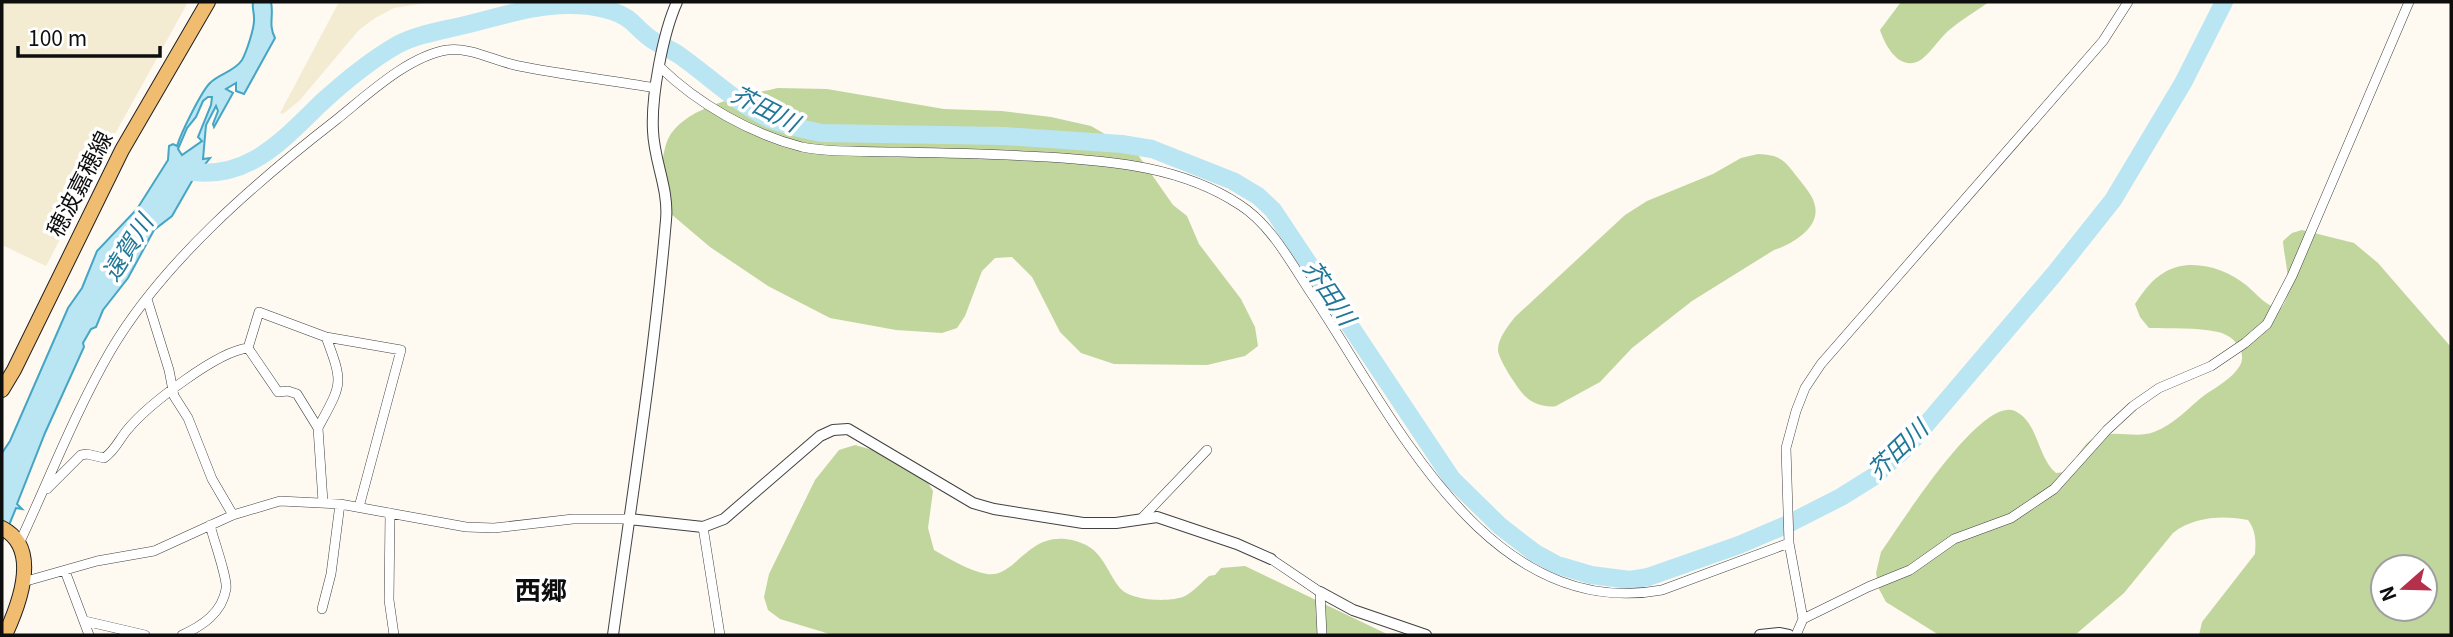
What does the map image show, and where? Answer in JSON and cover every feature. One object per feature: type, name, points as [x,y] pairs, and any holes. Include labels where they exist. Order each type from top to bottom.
[{"type":"main road","name":"穂波嘉穂線","points":[[2,390],[122,150],[208,2]]},
{"type":"main road","points":[[2,528],[17,542],[22,556],[23,582],[20,598],[5,635]]},
{"type":"street","points":[[613,635],[650,368],[667,216],[665,189],[653,131],[655,88],[666,31],[677,2]]},
{"type":"street","points":[[1796,635],[1803,619],[1789,543],[1786,449],[1790,428],[1805,388],[1829,354],[2103,41],[2128,2]]},
{"type":"street","points":[[1803,619],[1910,570],[1954,539],[2011,518],[2054,489],[2107,430],[2133,406],[2159,388],[2211,366],[2267,324],[2292,276],[2409,2]]},
{"type":"street","points":[[17,542],[44,493],[80,406],[113,348],[147,299],[192,245],[299,149],[392,76],[419,60],[447,50],[468,51],[517,66],[655,88]]},
{"type":"street","points":[[660,67],[681,88],[730,117],[762,134],[805,148],[991,153],[1129,164],[1198,184],[1239,204],[1257,218],[1290,261],[1415,456],[1442,490],[1505,549],[1560,582],[1583,590],[1612,595],[1641,594],[1662,590],[1789,543]]},
{"type":"street","points":[[147,299],[169,370],[172,390],[199,443],[212,479],[233,514]]},
{"type":"street","points":[[248,348],[259,312],[326,337],[401,350],[359,507]]},
{"type":"street","points":[[318,428],[339,383],[338,370],[326,337]]},
{"type":"street","points":[[44,493],[76,458],[87,454],[104,458],[110,455],[127,430],[172,390],[235,349],[248,348]]},
{"type":"street","points":[[248,348],[278,392],[297,394],[318,428],[323,502]]},
{"type":"street","points":[[23,582],[97,561],[154,551],[233,514],[280,501],[340,504],[467,527],[494,528],[572,519],[629,519],[703,527],[724,519],[820,436],[833,430],[848,429],[973,503],[994,509],[1083,523],[1116,523],[1157,517],[1178,523],[1271,559],[1320,592],[1353,610],[1426,635]]},
{"type":"street","points":[[1141,519],[1207,450]]},
{"type":"street","points":[[322,609],[331,574],[340,504]]},
{"type":"street","points":[[390,513],[389,600],[394,635]]},
{"type":"street","points":[[182,635],[204,625],[219,605],[227,587],[210,525]]},
{"type":"street","points":[[703,527],[720,635]]},
{"type":"street","points":[[65,571],[89,635]]},
{"type":"street","points":[[1320,592],[1322,635]]},
{"type":"street","points":[[85,621],[145,635]]},
{"type":"street","points":[[1760,635],[1790,635]]},
{"type":"shaded area","points":[[2,2],[188,2],[46,266],[2,245]]},
{"type":"shaded area","points":[[339,2],[432,2],[394,8],[375,18],[359,30],[299,101],[283,114],[280,113]]},
{"type":"green space","points":[[1901,2],[1989,2],[1948,31],[1922,59],[1907,63],[1890,50],[1880,30]]},
{"type":"green space","points":[[778,88],[827,89],[944,109],[1002,111],[1051,117],[1091,126],[1136,152],[1173,205],[1187,216],[1199,244],[1241,299],[1255,327],[1258,346],[1245,356],[1207,365],[1114,364],[1081,353],[1060,332],[1032,277],[1012,257],[995,258],[982,271],[965,316],[957,328],[942,333],[896,330],[830,318],[768,286],[710,247],[664,208],[662,174],[663,155],[668,139],[687,118],[717,104]]},
{"type":"green space","points":[[1758,154],[1781,160],[1808,191],[1815,206],[1815,214],[1809,228],[1789,244],[1774,250],[1692,301],[1632,348],[1600,382],[1556,406],[1540,405],[1526,397],[1509,375],[1498,350],[1502,337],[1515,317],[1625,215],[1647,201],[1713,174],[1741,158]]},
{"type":"green space","points":[[2302,230],[2354,243],[2378,263],[2451,347],[2451,635],[2199,635],[2202,622],[2255,554],[2255,536],[2248,520],[2229,518],[2199,521],[2173,533],[2124,593],[2075,635],[1939,635],[1886,602],[1879,589],[1876,573],[1881,552],[1942,466],[1982,423],[2000,411],[2015,411],[2023,416],[2056,473],[2065,472],[2096,437],[2110,434],[2147,434],[2168,425],[2232,375],[2242,361],[2241,350],[2234,340],[2210,330],[2149,328],[2140,317],[2135,304],[2160,275],[2185,265],[2196,265],[2218,269],[2238,279],[2267,303],[2281,308],[2288,285],[2283,241],[2292,233]]},
{"type":"green space","points":[[855,445],[887,454],[925,478],[933,491],[928,528],[934,550],[973,570],[987,574],[997,573],[1007,569],[1033,547],[1044,542],[1072,540],[1096,552],[1124,592],[1140,598],[1160,600],[1185,596],[1221,568],[1245,566],[1389,635],[833,635],[780,619],[768,610],[764,597],[769,574],[815,480],[839,450]]},
{"type":"water","name":"遠賀川","points":[[253,2],[271,2],[275,38],[244,94],[236,91],[236,83],[226,89],[233,93],[214,127],[218,111],[216,106],[206,125],[203,159],[210,158],[192,181],[172,216],[154,230],[128,278],[103,310],[96,327],[91,329],[83,343],[84,347],[45,433],[17,504],[22,509],[16,508],[2,542],[2,453],[10,441],[68,308],[82,288],[97,251],[137,209],[168,160],[169,146],[177,146],[206,88],[242,60],[253,27]],"holes":[[[212,97],[198,137],[202,141],[182,155],[178,149],[187,128],[196,117],[203,101]]]},
{"type":"waterway","name":"芥田川","points":[[181,170],[203,173],[224,171],[259,157],[357,72],[404,42],[431,33],[556,5],[587,6],[619,14],[746,106],[782,124],[821,133],[1004,136],[1122,144],[1152,149],[1233,181],[1258,196],[1273,210],[1452,479],[1500,526],[1535,553],[1557,565],[1591,575],[1630,580],[1648,577],[1739,545],[1786,525],[1873,477],[1907,447],[2055,273],[2113,200],[2183,83],[2224,2]]},
{"type":"district","name":"西郷","points":[[541,591]]}]
